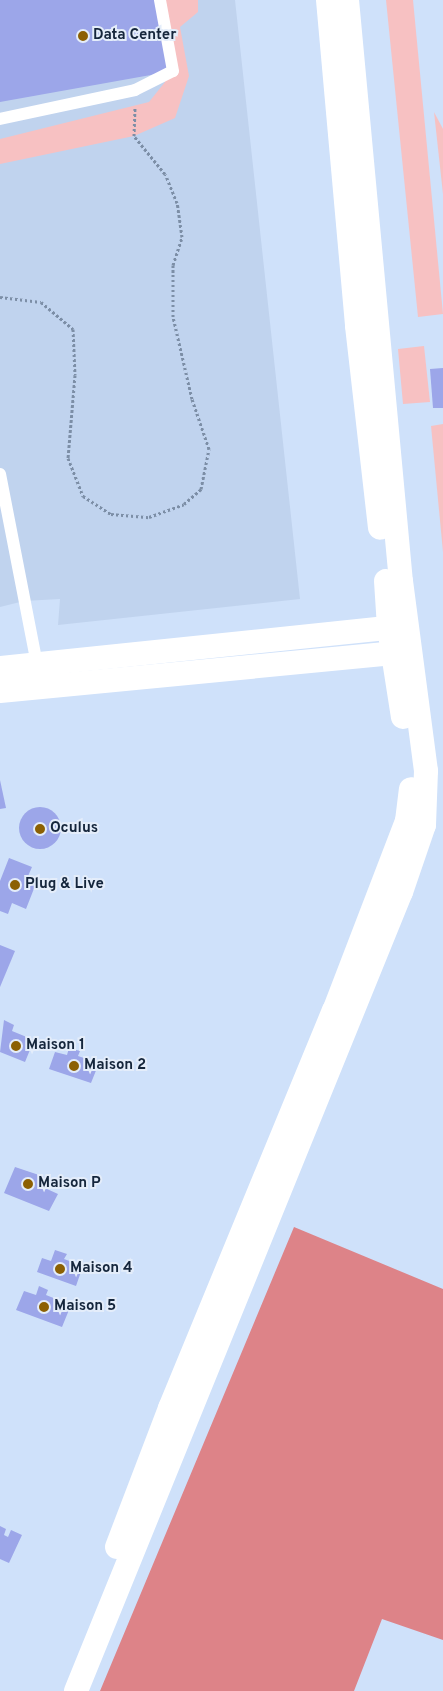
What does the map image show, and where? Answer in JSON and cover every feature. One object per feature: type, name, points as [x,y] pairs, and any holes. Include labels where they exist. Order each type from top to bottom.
[{"type":"street","points":[[61,1691],[170,1408],[334,1011],[407,821],[409,761],[389,628],[328,0]]},
{"type":"street","points":[[76,1691],[401,892],[424,825],[426,771],[401,582],[347,0]]},
{"type":"street","points":[[0,668],[389,628]]},
{"type":"street","points":[[0,691],[393,653]]},
{"type":"lane","points":[[0,119],[135,90],[173,71],[160,0]]},
{"type":"lane","points":[[0,474],[37,664]]},
{"type":"path","points":[[0,297],[41,302],[73,329],[76,375],[68,458],[83,496],[111,514],[149,517],[184,504],[201,489],[209,449],[192,399],[173,317],[173,264],[182,237],[176,203],[165,174],[134,136],[135,90]]},
{"type":"shaded area","points":[[0,0],[235,0],[300,599],[58,625],[60,599],[24,601],[0,607]]},
{"type":"shaded area","points":[[159,0],[198,0],[198,12],[180,27],[189,76],[175,118],[134,136],[0,164],[0,139],[149,102],[165,82],[166,35]]},
{"type":"shaded area","points":[[386,0],[413,0],[443,314],[418,317]]},
{"type":"shaded area","points":[[434,112],[443,129],[443,194]]},
{"type":"shaded area","points":[[424,346],[430,402],[403,404],[398,349]]},
{"type":"shaded area","points":[[443,424],[443,552],[431,426]]},
{"type":"shaded area","points":[[294,1227],[443,1289],[443,1640],[382,1619],[354,1691],[100,1691]]},
{"type":"building","name":"Data Center","points":[[0,0],[159,0],[173,71],[0,102]]},
{"type":"building","points":[[443,368],[443,408],[433,408],[430,369]]},
{"type":"building","points":[[0,780],[6,808],[0,809]]},
{"type":"building","name":"Oculus","points":[[44,807],[52,810],[58,816],[61,828],[58,840],[52,846],[36,849],[28,846],[22,840],[19,824],[22,816],[28,810]]},
{"type":"building","name":"Plug & Live","points":[[9,858],[32,867],[25,883],[35,886],[26,909],[12,903],[8,914],[0,911],[0,881]]},
{"type":"building","points":[[0,945],[15,951],[0,987]]},
{"type":"building","name":"Maison 1","points":[[4,1020],[14,1025],[12,1031],[34,1040],[25,1062],[0,1052]]},
{"type":"building","name":"Maison 2","points":[[69,1048],[80,1051],[78,1056],[99,1063],[91,1083],[49,1069],[55,1052],[67,1055]]},
{"type":"building","name":"Maison P","points":[[15,1167],[51,1179],[47,1189],[58,1194],[49,1211],[4,1193]]},
{"type":"building","name":"Maison 4","points":[[55,1250],[67,1254],[64,1259],[83,1266],[76,1286],[37,1272],[42,1258],[51,1261]]},
{"type":"building","name":"Maison 5","points":[[39,1286],[48,1290],[46,1295],[71,1305],[62,1327],[16,1310],[24,1291],[36,1295]]},
{"type":"building","points":[[0,1526],[6,1529],[4,1535],[8,1537],[11,1530],[22,1535],[9,1563],[0,1559]]},
{"type":"place","name":"Data Center","points":[[83,36]]},
{"type":"place","name":"Oculus","points":[[40,829]]},
{"type":"place","name":"Plug & Live","points":[[15,885]]},
{"type":"place","name":"Maison 1","points":[[16,1046]]},
{"type":"place","name":"Maison 2","points":[[74,1066]]},
{"type":"place","name":"Maison P","points":[[28,1184]]},
{"type":"place","name":"Maison 4","points":[[60,1269]]},
{"type":"place","name":"Maison 5","points":[[44,1307]]}]
